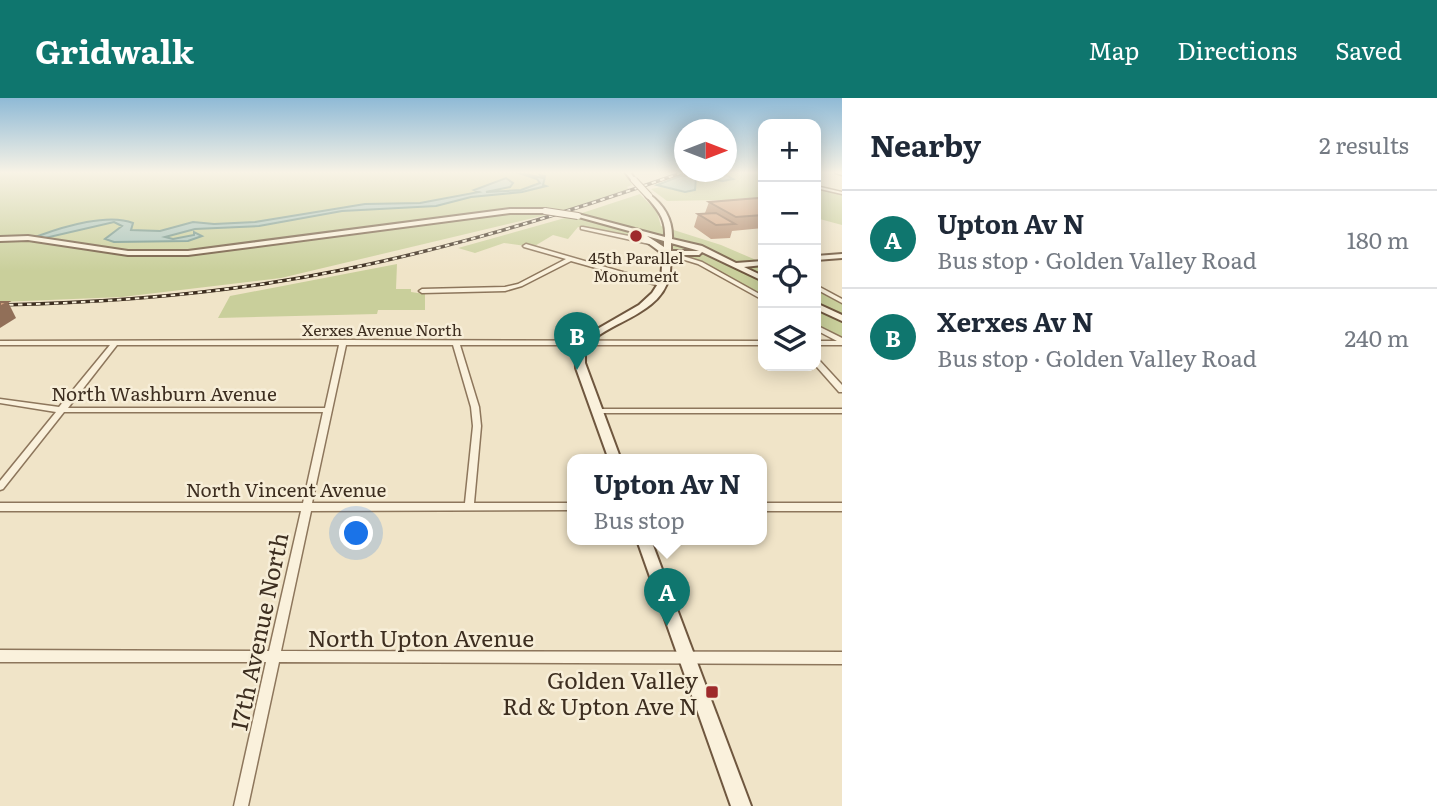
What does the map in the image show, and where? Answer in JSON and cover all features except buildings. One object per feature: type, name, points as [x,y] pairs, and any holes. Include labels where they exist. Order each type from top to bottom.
[{"type":"street","points":[[613,454],[579,360],[582,343],[642,307],[662,285],[666,273],[669,226],[664,213],[657,205]]},
{"type":"street","points":[[0,239],[32,238],[112,252],[188,253],[510,211],[545,211],[578,216],[668,238],[699,248],[758,276]]},
{"type":"street","points":[[629,229],[669,226],[699,248]]},
{"type":"street","points":[[583,228],[654,243]]},
{"type":"street","points":[[629,229],[667,253],[700,263],[758,295]]},
{"type":"street","points":[[526,246],[662,285]]},
{"type":"street","points":[[667,253],[713,254]]},
{"type":"street","points":[[821,258],[842,256]]},
{"type":"street","points":[[422,291],[505,289],[520,285],[570,259]]},
{"type":"street","points":[[737,265],[758,263]]},
{"type":"street","points":[[821,290],[842,301]]},
{"type":"street","points":[[820,308],[842,318]]},
{"type":"street","points":[[821,330],[842,342]]},
{"type":"street","name":"Xerxes Avenue North","points":[[0,342],[758,343]]},
{"type":"street","name":"17th Avenue North","points":[[241,806],[343,342]]},
{"type":"street","points":[[821,343],[842,342]]},
{"type":"street","points":[[0,487],[115,343]]},
{"type":"street","points":[[456,343],[475,407],[477,426],[469,507]]},
{"type":"street","points":[[821,367],[842,390]]},
{"type":"street","name":"North Washburn Avenue","points":[[0,401],[62,410],[329,410]]},
{"type":"street","points":[[596,411],[842,411]]},
{"type":"street","name":"North Vincent Avenue","points":[[0,507],[567,507]]},
{"type":"street","points":[[767,507],[842,507]]},
{"type":"street","points":[[646,545],[741,806]]},
{"type":"street","name":"North Upton Avenue","points":[[0,656],[842,658]]},
{"type":"green space","points":[[0,205],[582,205],[564,211],[552,209],[544,211],[552,213],[546,215],[281,278],[122,297],[0,302]]},
{"type":"green space","points":[[606,205],[650,205],[657,212],[661,226],[721,245],[758,261],[758,293],[701,262],[657,244],[578,227],[568,239],[553,235],[533,247],[504,243],[475,253],[458,248],[572,216],[584,216],[579,214]]},
{"type":"green space","points":[[821,205],[842,205],[842,225],[821,219]]},
{"type":"green space","points":[[397,264],[396,289],[411,289],[411,292],[425,294],[425,310],[378,310],[377,314],[218,318],[230,296]]},
{"type":"green space","points":[[821,292],[842,303],[842,338],[821,327]]},
{"type":"water","points":[[359,205],[440,205],[342,211],[259,226],[195,229],[165,237],[173,239],[194,235],[194,232],[202,236],[188,241],[114,242],[105,239],[122,226],[114,222],[45,238],[38,236],[74,225],[112,219],[133,223],[131,230],[160,231],[193,222],[255,222]]},
{"type":"railway","points":[[0,305],[169,296],[322,274],[427,251],[585,205]]},
{"type":"place","name":"45th Parallel Monument","points":[[636,236]]},
{"type":"place","name":"Xerxes Av N","points":[[577,370]]},
{"type":"place","name":"Upton Av N","points":[[667,626]]},
{"type":"place","name":"Golden Valley Rd & Upton Ave N","points":[[712,692]]}]
